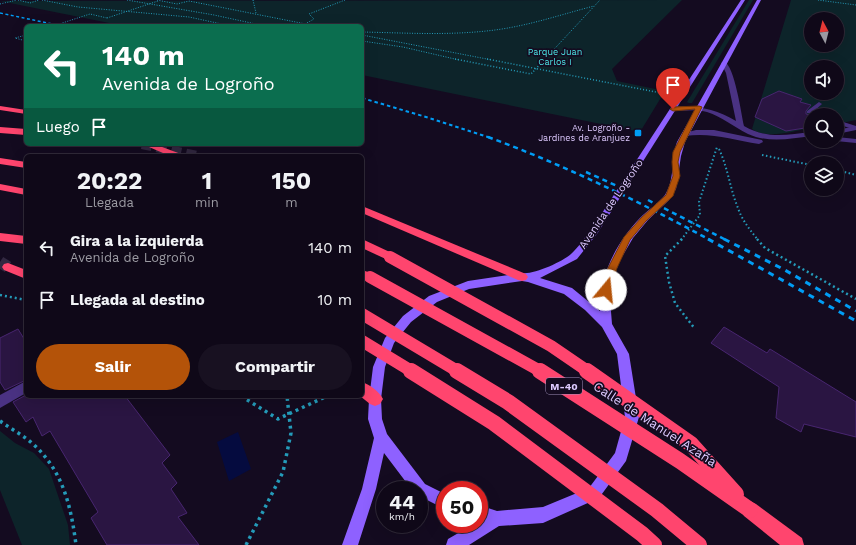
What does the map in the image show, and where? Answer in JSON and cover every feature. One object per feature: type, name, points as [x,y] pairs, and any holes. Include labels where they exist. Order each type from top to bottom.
[{"type":"highway","points":[[0,108],[24,112]]},
{"type":"highway","points":[[0,130],[24,132]]},
{"type":"highway","points":[[151,146],[173,154]]},
{"type":"highway","points":[[0,161],[24,165]]},
{"type":"highway","points":[[0,187],[24,192]]},
{"type":"highway","points":[[364,210],[526,278]]},
{"type":"highway","points":[[0,237],[24,240]]},
{"type":"highway","points":[[364,244],[551,346],[691,444],[750,510]]},
{"type":"highway","points":[[8,267],[24,274]]},
{"type":"highway","name":"Calle de Manuel Azaña","points":[[366,275],[535,368],[680,460],[750,510],[795,545]]},
{"type":"highway","points":[[364,315],[508,402],[657,510],[699,545]]},
{"type":"highway","points":[[364,341],[494,423],[642,534],[654,545]]},
{"type":"highway","points":[[364,391],[375,399]]},
{"type":"main road","name":"Avenida de Logroño","points":[[381,438],[375,419],[375,399],[379,367],[389,341],[407,319],[433,299],[468,285],[526,278],[546,272],[574,258],[594,232],[743,0]]},
{"type":"main road","points":[[606,324],[606,290],[612,268],[627,239],[643,220],[669,196],[676,176],[676,152],[699,107],[759,0]]},
{"type":"main road","points":[[488,516],[497,519],[543,515],[594,493],[621,456],[632,417],[623,354],[606,324],[589,307],[568,291],[526,278]]},
{"type":"main road","points":[[381,438],[420,489],[436,497]]},
{"type":"main road","points":[[350,545],[369,489],[381,438]]},
{"type":"main road","points":[[454,545],[497,519]]},
{"type":"street","points":[[724,63],[729,73],[741,127]]},
{"type":"street","points":[[671,80],[688,84]]},
{"type":"street","points":[[814,108],[819,104]]},
{"type":"street","points":[[673,109],[699,107],[709,109],[760,137],[769,138],[804,135]]},
{"type":"street","points":[[844,124],[856,128]]},
{"type":"street","points":[[844,130],[856,128]]},
{"type":"street","points":[[685,134],[699,131],[727,134],[769,144],[786,144],[804,140]]},
{"type":"street","points":[[844,140],[856,141]]},
{"type":"street","points":[[0,402],[24,387]]},
{"type":"path","points":[[0,4],[17,0],[28,2],[39,0]]},
{"type":"path","points":[[42,0],[78,7],[189,17],[222,24]]},
{"type":"path","points":[[127,0],[256,24]]},
{"type":"path","points":[[59,24],[90,14],[107,18],[158,0],[177,4],[190,0],[305,24],[314,19],[309,14],[344,0]]},
{"type":"path","points":[[253,0],[256,13]]},
{"type":"path","points":[[364,41],[403,47],[448,58],[531,74],[600,0]]},
{"type":"path","points":[[818,0],[856,5]]},
{"type":"path","points":[[364,32],[444,33],[498,29],[520,26],[594,6]]},
{"type":"path","points":[[286,24],[294,22]]},
{"type":"path","points":[[364,35],[536,68],[667,95]]},
{"type":"path","points":[[24,36],[15,38],[24,40]]},
{"type":"path","points":[[695,329],[675,303],[669,282],[665,256],[678,244],[700,215],[699,202],[718,146],[725,162],[738,209],[750,230],[765,248],[856,299]]},
{"type":"path","points":[[844,172],[856,175]]},
{"type":"path","points":[[0,295],[24,300]]},
{"type":"path","points":[[244,398],[278,419],[322,398]]},
{"type":"path","points":[[246,545],[283,472],[292,433],[287,398]]},
{"type":"path","points":[[0,421],[33,444],[52,464],[64,486],[73,517],[76,545]]},
{"type":"green space","name":"Parque Juan Carlos I","points":[[682,0],[612,69],[617,81],[665,91],[640,132],[364,75],[364,24],[114,24],[0,1]]},
{"type":"green space","points":[[749,0],[753,0],[692,103],[687,102]]},
{"type":"green space","points":[[791,0],[856,0],[856,120],[844,123],[844,108],[804,108],[804,130],[781,134],[765,134],[752,129]]},
{"type":"green space","points":[[0,431],[15,443],[34,453],[49,469],[68,525],[70,545],[22,545],[0,490]]},
{"type":"shaded area","points":[[238,432],[251,469],[229,481],[217,442]]},
{"type":"building","points":[[779,91],[802,99],[800,102],[811,105],[808,108],[804,108],[804,128],[786,131],[755,117],[762,99]]},
{"type":"building","points":[[724,327],[767,353],[770,349],[856,402],[856,437],[804,424],[801,432],[776,418],[779,387],[711,343]]},
{"type":"building","points":[[18,329],[24,339],[24,381],[5,390],[0,382],[0,338]]},
{"type":"building","points":[[24,396],[24,398],[127,398],[170,455],[162,463],[177,483],[171,489],[187,513],[178,517],[199,545],[107,545],[91,518],[98,512],[50,431],[42,436],[33,417],[26,422],[13,402]]},
{"type":"tunnel","points":[[151,146],[188,154]]},
{"type":"tunnel","points":[[0,262],[8,267]]},
{"type":"railway","points":[[0,13],[52,24]]},
{"type":"railway","points":[[364,99],[488,137]]},
{"type":"railway","points":[[488,137],[545,159],[600,184],[656,211],[710,240]]},
{"type":"railway","points":[[586,172],[624,189]]},
{"type":"railway","points":[[648,200],[726,240]]},
{"type":"railway","points":[[708,239],[856,321]]},
{"type":"railway","points":[[724,239],[783,269],[856,311]]},
{"type":"place","name":"Av. Logroño - Jardines de Aranjuez","points":[[638,133]]},
{"type":"route","points":[[606,290],[612,268],[627,239],[643,220],[669,196],[676,176],[676,152],[699,107],[673,109]]}]
